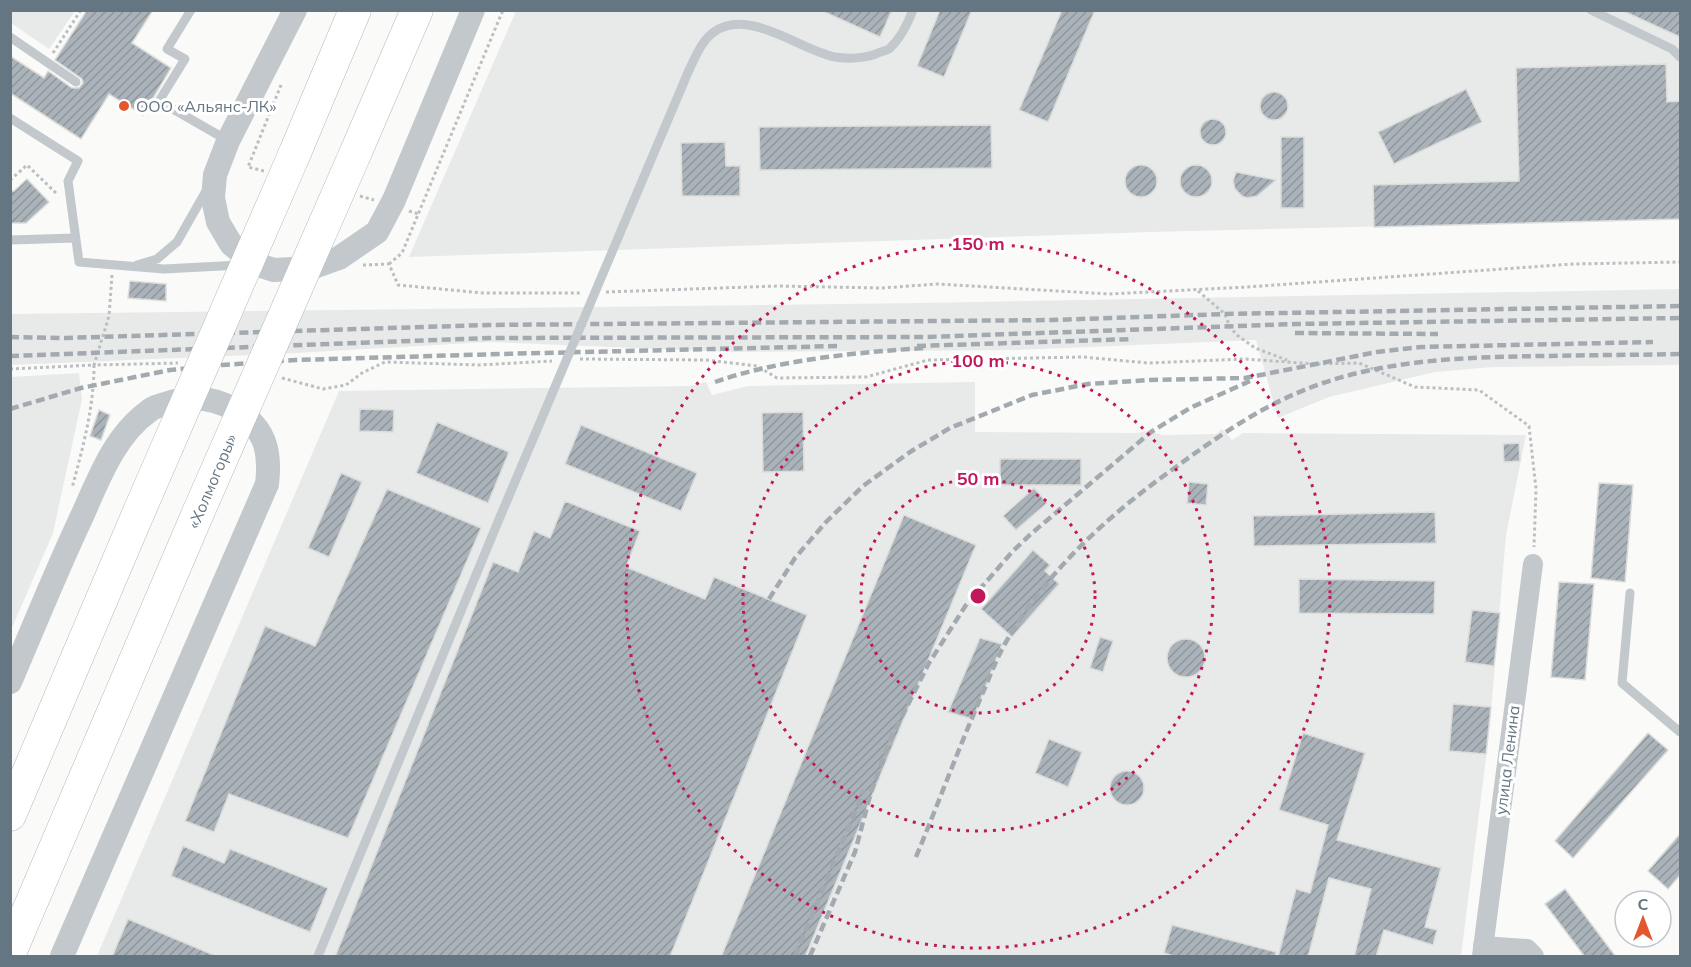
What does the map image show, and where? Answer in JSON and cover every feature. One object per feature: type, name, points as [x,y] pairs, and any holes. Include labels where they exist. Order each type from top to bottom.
[{"type":"highway","points":[[10,815],[355,10]]},
{"type":"highway","name":"«Холмогоры»","points":[[10,953],[417,10]]},
{"type":"street","points":[[295,10],[228,141],[215,176],[213,198],[218,222],[231,244],[255,264],[274,270],[311,268],[339,258],[377,232],[394,200],[473,10]]},
{"type":"street","points":[[10,682],[64,553],[101,474],[122,437],[150,410],[178,399],[201,398],[221,402],[243,414],[258,428],[266,445],[270,466],[267,484],[62,957]]},
{"type":"street","name":"улица Ленина","points":[[1483,951],[1533,564]]},
{"type":"street","points":[[1483,951],[1527,949],[1534,957]]},
{"type":"lane","points":[[191,10],[167,49],[185,59],[159,101],[228,141]]},
{"type":"lane","points":[[318,957],[500,517],[700,47],[715,31],[733,24],[756,25],[808,48],[836,57],[866,57],[888,49],[907,25],[913,10]]},
{"type":"lane","points":[[1591,10],[1672,49],[1680,57]]},
{"type":"lane","points":[[10,37],[76,82]]},
{"type":"lane","points":[[10,118],[78,161],[69,181],[79,262],[164,269],[255,264]]},
{"type":"lane","points":[[133,267],[157,259],[177,242],[215,176]]},
{"type":"lane","points":[[10,240],[75,238]]},
{"type":"lane","points":[[1630,593],[1622,683],[1680,732]]},
{"type":"path","points":[[47,62],[81,10]]},
{"type":"path","points":[[355,266],[389,264],[402,253],[503,10]]},
{"type":"path","points":[[10,180],[27,165],[72,208]]},
{"type":"path","points":[[606,292],[778,286],[882,288],[937,284],[1109,294],[1562,265],[1680,262]]},
{"type":"path","points":[[389,264],[398,285],[483,293],[582,292]]},
{"type":"path","points":[[71,489],[84,443],[94,385],[94,365],[109,316],[112,265]]},
{"type":"path","points":[[1197,290],[1225,314],[1230,327],[1255,348],[1292,363]]},
{"type":"path","points":[[573,360],[596,358],[706,360],[757,366],[777,378],[866,377],[927,360],[1083,357],[1148,363],[1245,359],[1292,363],[1359,363],[1415,387],[1479,390],[1529,426],[1536,489],[1533,564]]},
{"type":"path","points":[[273,376],[323,389],[346,385],[362,373],[385,362],[479,365],[561,361]]},
{"type":"path","points":[[10,369],[182,362]]},
{"type":"shaded area","points":[[10,11],[75,11],[49,49],[11,23]]},
{"type":"shaded area","points":[[516,11],[1680,11],[1680,219],[1151,232],[409,257]]},
{"type":"shaded area","points":[[1680,289],[1680,365],[1493,367],[1435,372],[1329,397],[1278,418],[1256,340],[1017,350],[733,352],[489,342],[11,365],[11,314],[923,303]]},
{"type":"shaded area","points":[[79,373],[82,399],[53,533],[11,630],[11,377]]},
{"type":"shaded area","points":[[706,382],[712,395],[748,386],[975,382],[975,432],[1137,433],[1147,431],[1163,435],[1216,434],[1222,429],[1232,440],[1243,433],[1526,435],[1506,535],[1489,734],[1461,956],[97,956],[339,391],[692,386]]},
{"type":"building","points":[[87,10],[153,10],[132,43],[171,68],[143,115],[109,94],[81,139],[10,93],[10,56],[44,78],[48,71],[72,88],[79,88],[83,83],[82,79],[55,60]]},
{"type":"building","points":[[820,10],[892,10],[880,37]]},
{"type":"building","points":[[940,10],[972,10],[944,77],[917,66]]},
{"type":"building","points":[[1062,10],[1095,10],[1048,122],[1019,110]]},
{"type":"building","points":[[1621,10],[1680,10],[1680,37]]},
{"type":"building","points":[[1666,64],[1667,102],[1680,101],[1680,219],[1374,227],[1373,185],[1519,181],[1516,68]]},
{"type":"building","points":[[1466,89],[1482,122],[1394,164],[1378,132]]},
{"type":"building","points":[[1274,92],[1284,96],[1288,106],[1284,116],[1274,120],[1264,116],[1260,106],[1264,96]]},
{"type":"building","points":[[1213,119],[1222,123],[1226,132],[1222,141],[1213,145],[1204,141],[1200,132],[1204,123]]},
{"type":"building","points":[[991,125],[992,168],[760,170],[759,127]]},
{"type":"building","points":[[1281,137],[1304,137],[1304,208],[1281,208]]},
{"type":"building","points":[[725,142],[726,166],[740,166],[740,196],[682,196],[681,143]]},
{"type":"building","points":[[1141,165],[1152,170],[1157,181],[1152,192],[1141,197],[1130,192],[1125,181],[1130,170]]},
{"type":"building","points":[[1196,165],[1208,169],[1212,181],[1208,193],[1196,197],[1184,193],[1180,181],[1184,169]]},
{"type":"building","points":[[1236,172],[1276,180],[1257,196],[1247,198],[1235,189],[1233,181]]},
{"type":"building","points":[[27,179],[49,202],[26,223],[10,223],[10,191],[14,191]]},
{"type":"building","points":[[130,281],[166,284],[166,301],[128,298]]},
{"type":"building","points":[[360,409],[394,410],[393,432],[359,431]]},
{"type":"building","points":[[99,410],[110,415],[101,440],[90,436]]},
{"type":"building","points":[[803,412],[804,471],[763,472],[762,413]]},
{"type":"building","points":[[437,422],[509,452],[488,503],[416,473]]},
{"type":"building","points":[[581,425],[697,473],[681,511],[565,464]]},
{"type":"building","points":[[1519,443],[1520,461],[1504,462],[1503,444]]},
{"type":"building","points":[[1000,459],[1081,459],[1081,485],[1000,485]]},
{"type":"building","points":[[341,473],[362,482],[329,557],[308,548]]},
{"type":"building","points":[[1189,482],[1208,484],[1206,505],[1187,503]]},
{"type":"building","points":[[1599,483],[1633,485],[1625,582],[1591,578]]},
{"type":"building","points":[[1034,488],[1047,503],[1016,530],[1003,516]]},
{"type":"building","points":[[387,489],[481,528],[348,838],[229,794],[214,832],[185,821],[265,626],[315,646]]},
{"type":"building","points":[[565,501],[640,531],[626,567],[705,599],[714,577],[807,615],[670,957],[335,957],[493,562],[518,572],[534,531],[550,538]]},
{"type":"building","points":[[1435,512],[1436,543],[1254,546],[1253,516]]},
{"type":"building","points":[[904,515],[976,545],[805,957],[721,957]]},
{"type":"building","points":[[1033,550],[1050,565],[1045,571],[1059,584],[1012,637],[981,609]]},
{"type":"building","points":[[1299,579],[1435,581],[1434,614],[1299,613]]},
{"type":"building","points":[[1559,582],[1594,584],[1585,680],[1551,677]]},
{"type":"building","points":[[1472,610],[1500,613],[1494,666],[1465,662]]},
{"type":"building","points":[[1100,637],[1113,641],[1103,672],[1090,668]]},
{"type":"building","points":[[980,638],[1002,644],[973,719],[948,712]]},
{"type":"building","points":[[1186,639],[1200,644],[1205,658],[1200,672],[1186,677],[1172,672],[1167,658],[1172,644]]},
{"type":"building","points":[[1453,704],[1491,707],[1486,754],[1449,751]]},
{"type":"building","points":[[1303,733],[1365,753],[1337,840],[1441,868],[1425,927],[1437,930],[1433,945],[1384,930],[1376,957],[1354,957],[1371,889],[1329,878],[1308,957],[1278,957],[1296,889],[1310,893],[1328,825],[1279,810]]},
{"type":"building","points":[[1648,733],[1668,750],[1573,858],[1555,841]]},
{"type":"building","points":[[1049,739],[1082,752],[1068,787],[1035,773]]},
{"type":"building","points":[[1127,771],[1139,776],[1144,788],[1139,800],[1127,805],[1115,800],[1110,788],[1115,776]]},
{"type":"building","points":[[1680,834],[1680,875],[1668,889],[1648,871]]},
{"type":"building","points":[[183,846],[224,863],[230,849],[328,888],[310,932],[171,876]]},
{"type":"building","points":[[1565,889],[1616,957],[1585,957],[1545,904]]},
{"type":"building","points":[[128,919],[216,956],[216,957],[112,957]]},
{"type":"building","points":[[1172,925],[1276,952],[1275,957],[1177,957],[1164,953]]},
{"type":"railway","points":[[10,337],[65,338],[489,325],[1052,320],[1225,314],[1680,306]]},
{"type":"railway","points":[[10,356],[489,338],[926,337],[1296,324],[1680,318]]},
{"type":"railway","points":[[1295,333],[1438,334]]},
{"type":"railway","points":[[917,346],[1133,339]]},
{"type":"railway","points":[[769,599],[795,558],[826,522],[863,486],[910,452],[950,428],[1032,395],[1088,384],[1245,378],[1377,352],[1421,347],[1653,342]]},
{"type":"railway","points":[[10,409],[81,388],[170,370],[222,365],[296,360],[839,346]]},
{"type":"railway","points":[[715,382],[739,374],[791,363],[846,355],[925,348]]},
{"type":"railway","points":[[916,857],[996,662],[1006,642],[1037,595],[1094,533],[1136,497],[1217,438],[1257,413],[1300,392],[1323,383],[1377,369],[1432,361],[1488,357],[1680,354]]},
{"type":"railway","points":[[810,956],[855,852],[871,792],[890,740],[929,663],[966,605],[1013,551],[1032,533],[1151,432],[1190,408],[1250,381]]},
{"type":"railway","points":[[795,956],[864,790]]},
{"type":"place","name":"ООО «Альянс-ЛК»","points":[[124,106]]}]
